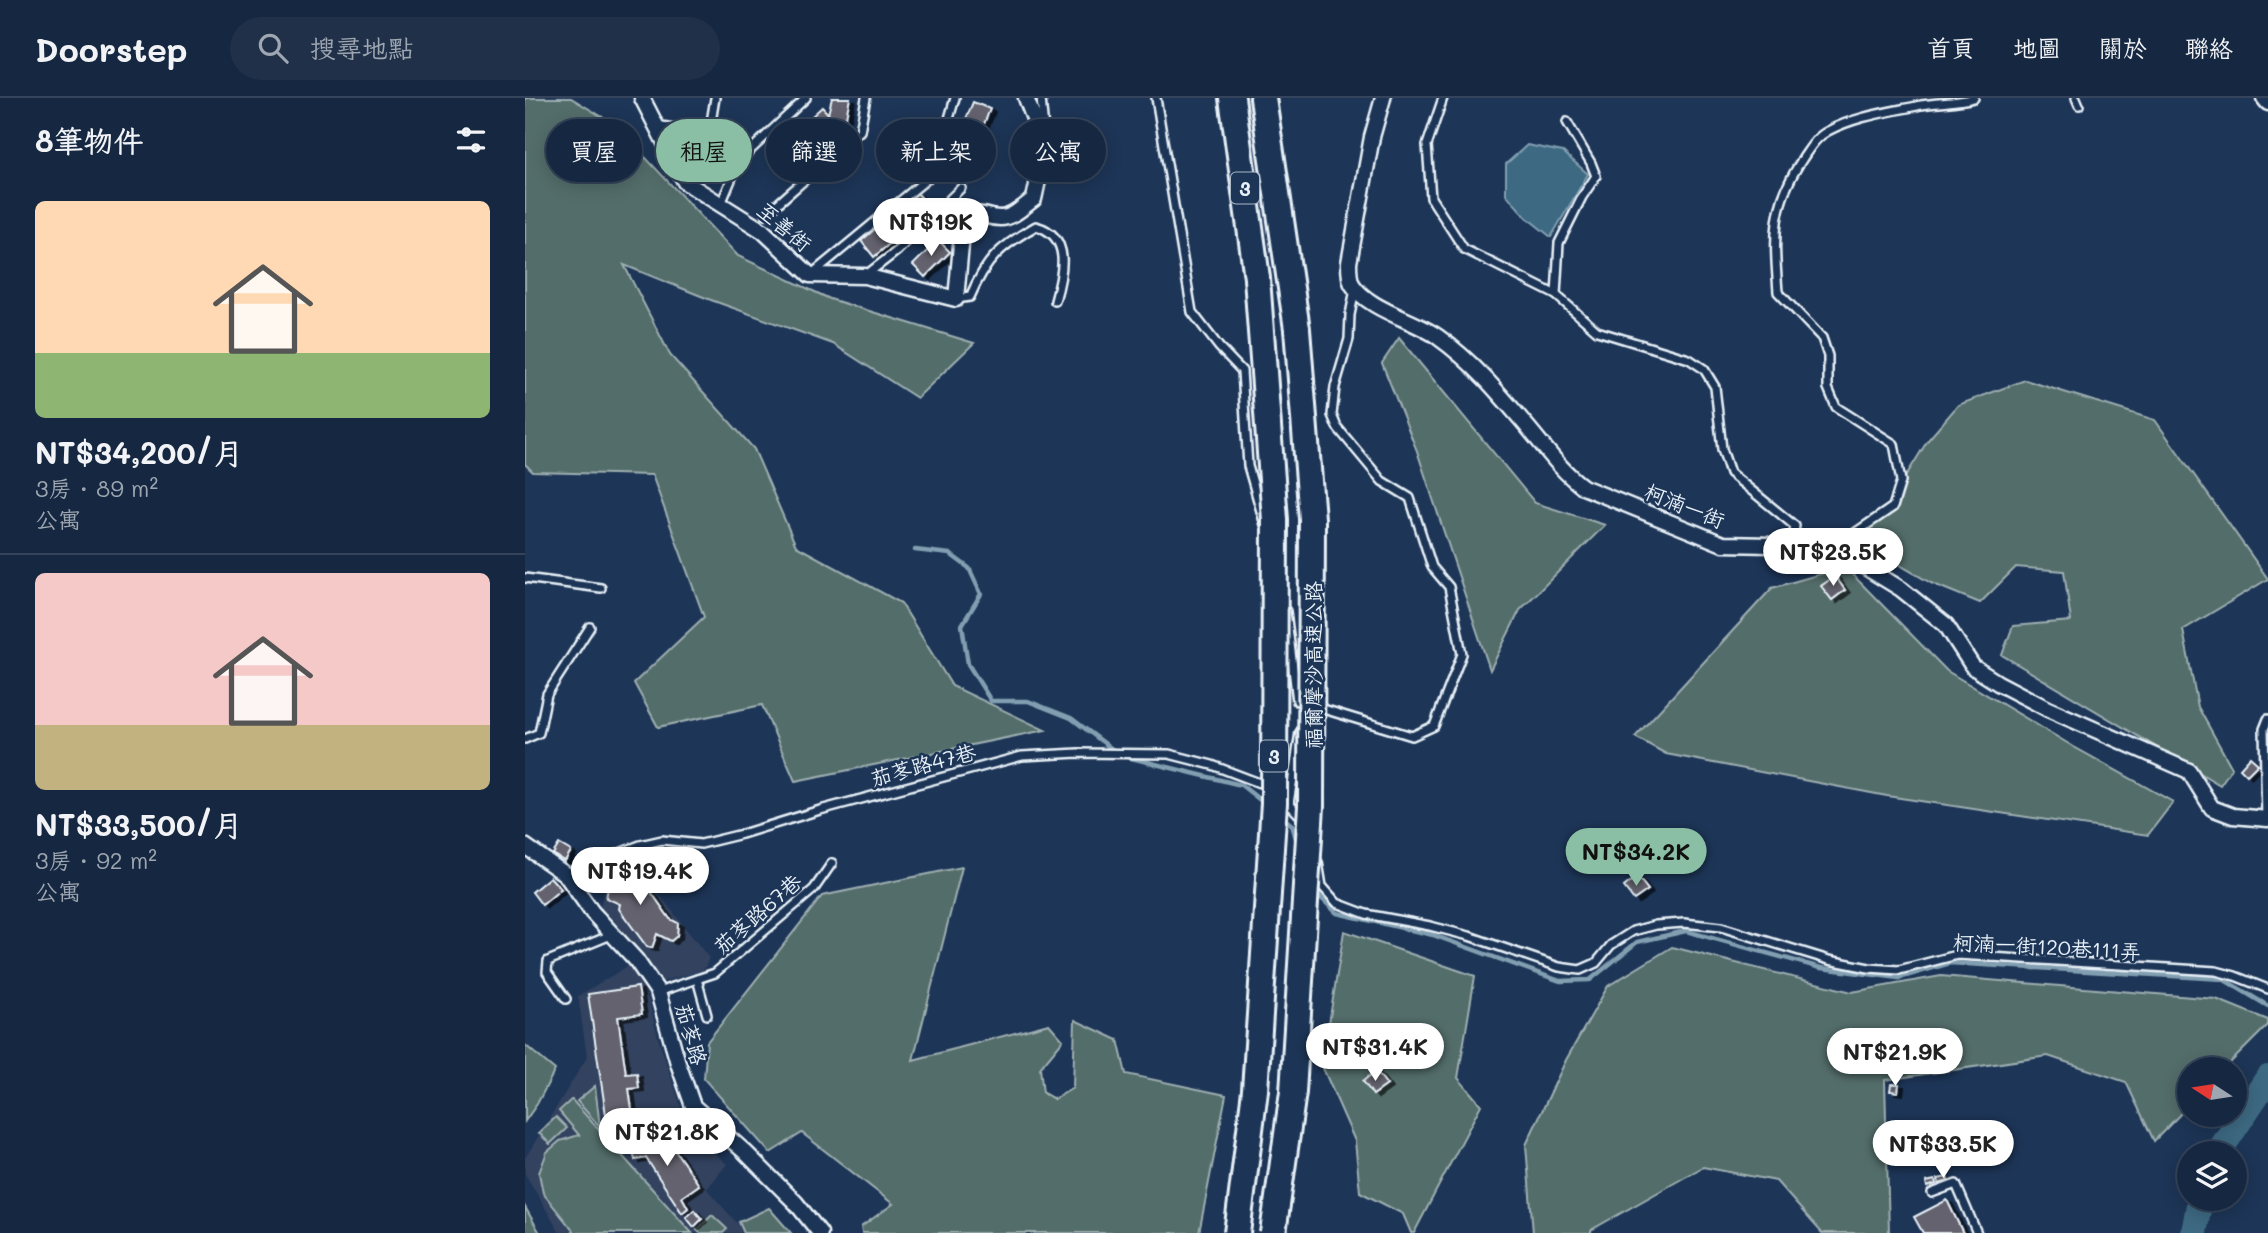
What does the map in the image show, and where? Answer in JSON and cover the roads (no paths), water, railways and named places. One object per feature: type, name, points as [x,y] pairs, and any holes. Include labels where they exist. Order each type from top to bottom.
[{"type":"highway","name":"福爾摩沙高速公路","points":[[1232,98],[1257,278],[1275,520],[1274,803],[1255,1090],[1237,1233]]},
{"type":"highway","name":"福爾摩沙高速公路","points":[[1263,98],[1297,329],[1312,519],[1311,806],[1293,1092],[1273,1233]]},
{"type":"street","name":"至善街","points":[[642,98],[685,182],[763,231],[810,275],[865,276],[956,299]]},
{"type":"street","points":[[1026,98],[1034,119]]},
{"type":"street","points":[[1355,287],[1350,282],[1349,263],[1372,137],[1383,98]]},
{"type":"street","points":[[2264,98],[2268,103]]},
{"type":"street","points":[[956,299],[964,223],[974,215],[984,214],[998,218],[1012,215],[1034,199],[1038,182]]},
{"type":"street","name":"柯湳一街","points":[[1355,287],[1360,293],[1403,320],[1436,336],[1473,366],[1506,401],[1567,475],[1584,487],[1723,544],[1792,548],[1851,559],[1901,589],[1946,625],[1973,667],[1998,683],[2072,720],[2189,771],[2212,808],[2232,816],[2267,819]]},
{"type":"street","name":"茄苳路","points":[[525,846],[565,874],[611,935],[636,960],[658,992],[693,1106],[754,1160],[796,1203],[820,1233]]},
{"type":"lane","points":[[655,125],[709,134],[715,98]]},
{"type":"lane","points":[[721,204],[739,161],[806,98]]},
{"type":"lane","points":[[766,214],[860,131],[866,98]]},
{"type":"lane","points":[[810,275],[933,174],[955,98]]},
{"type":"lane","points":[[1041,98],[1043,119]]},
{"type":"lane","points":[[1156,98],[1192,312],[1242,371],[1248,467],[1284,599],[1297,701],[1412,736],[1434,726],[1462,654],[1449,587],[1432,567],[1410,498],[1383,481],[1337,427],[1332,415],[1335,387],[1349,340],[1355,287]]},
{"type":"lane","points":[[1443,98],[1427,145],[1431,198],[1464,249],[1556,295],[1597,331],[1689,359],[1704,369],[1715,387],[1722,449],[1731,473],[1795,526],[1792,548]]},
{"type":"lane","points":[[1826,553],[1893,507],[1901,481],[1893,444],[1836,407],[1828,388],[1828,356],[1822,338],[1778,292],[1774,240],[1779,205],[1793,173],[1815,141],[1825,132],[1850,120],[1926,104],[1960,102],[1974,98]]},
{"type":"lane","points":[[1556,295],[1559,243],[1582,197],[1596,176],[1567,122]]},
{"type":"lane","points":[[865,276],[897,251],[961,188]]},
{"type":"lane","points":[[956,299],[970,297],[979,277],[996,254],[1010,241],[1036,226],[1049,230],[1061,245],[1062,277],[1055,301]]},
{"type":"lane","points":[[525,578],[601,587]]},
{"type":"lane","points":[[525,739],[539,733],[547,694],[590,627]]},
{"type":"lane","points":[[1303,716],[1304,704]]},
{"type":"lane","points":[[2267,819],[2264,729],[2268,719]]},
{"type":"lane","points":[[1289,804],[1301,729]]},
{"type":"lane","name":"茄苳路47巷","points":[[565,874],[640,845],[662,840],[701,844],[729,838],[820,810],[1022,756],[1078,753],[1169,754],[1246,777],[1277,791],[1289,804]]},
{"type":"lane","name":"柯湳一街120巷111弄","points":[[1289,804],[1306,822],[1317,857],[1322,886],[1337,902],[1366,914],[1469,936],[1559,967],[1580,971],[1596,963],[1611,945],[1633,931],[1656,925],[1684,923],[1721,927],[1829,960],[1869,968],[1899,970],[1957,956],[1991,957],[2216,971],[2268,989]]},
{"type":"lane","name":"茄苳路67巷","points":[[658,992],[715,973],[814,889],[832,863]]},
{"type":"lane","points":[[566,999],[547,972],[548,961],[611,935]]},
{"type":"lane","points":[[697,979],[707,1015]]},
{"type":"lane","points":[[619,1146],[644,1142],[675,1127],[693,1106]]},
{"type":"lane","points":[[1932,1193],[1956,1184],[1977,1233]]},
{"type":"waterway","points":[[915,550],[950,554],[969,568],[981,594],[962,625],[968,664],[991,701],[1028,701],[1071,718],[1116,752]]},
{"type":"waterway","points":[[1123,756],[1241,785],[1265,804]]},
{"type":"waterway","points":[[1281,816],[1292,825],[1298,846]]},
{"type":"waterway","points":[[1316,893],[1337,913],[1433,935],[1560,981],[1590,980],[1637,942],[1686,931],[1821,968],[1899,978],[1950,963],[2223,979],[2268,1006]]},
{"type":"waterway","points":[[2226,1141],[2268,1078]]},
{"type":"waterway","points":[[2194,1233],[2198,1211]]}]
